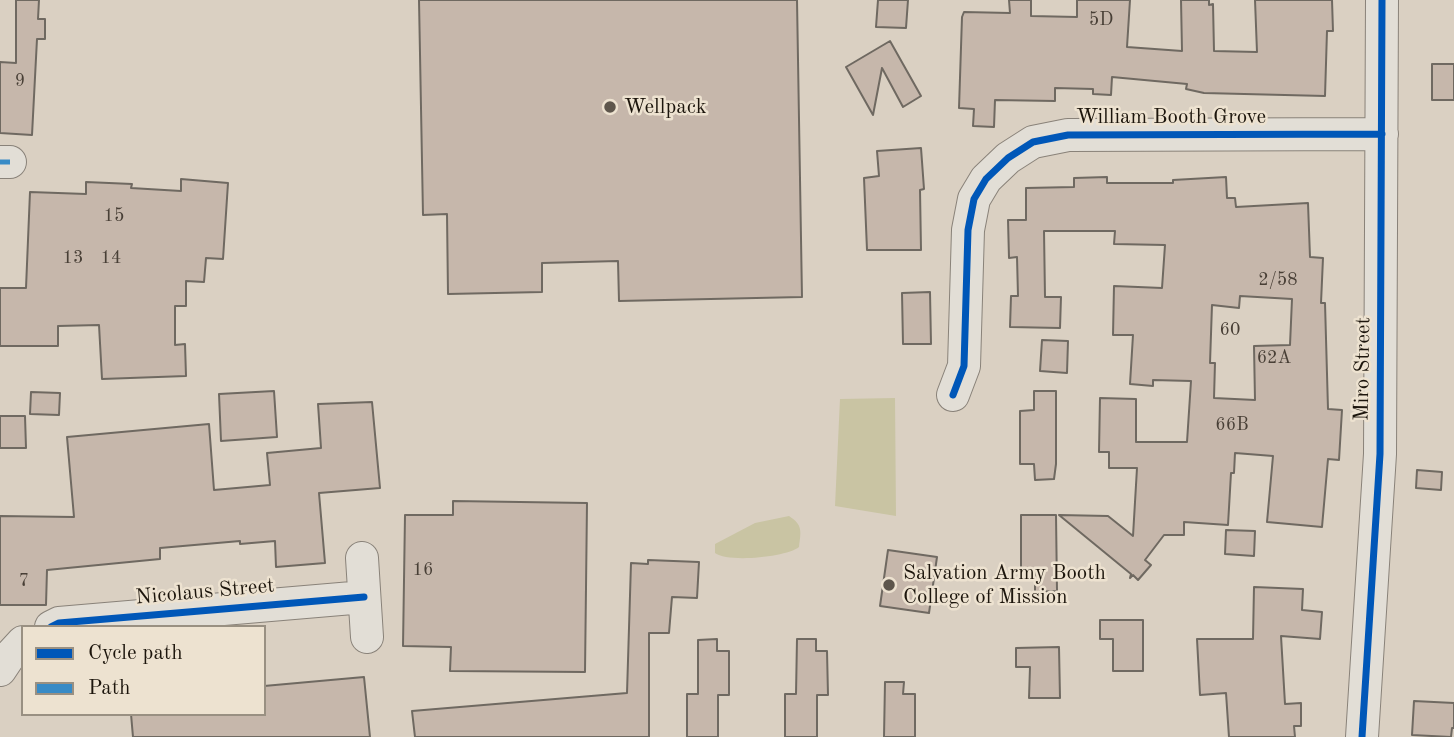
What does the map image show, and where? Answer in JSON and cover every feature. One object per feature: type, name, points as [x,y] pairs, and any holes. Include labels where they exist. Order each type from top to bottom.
[{"type":"street","name":"Miro Street","points":[[1362,737],[1380,454],[1382,0]]},
{"type":"street","name":"William Booth Grove","points":[[953,394],[964,366],[968,230],[974,199],[986,179],[1000,165],[1033,142],[1068,135],[1382,134]]},
{"type":"street","points":[[362,558],[366,637]]},
{"type":"street","name":"Nicolaus Street","points":[[56,625],[162,613],[364,597]]},
{"type":"street","points":[[0,670],[21,644]]},
{"type":"shaded area","points":[[895,398],[896,516],[835,506],[840,399]]},
{"type":"shaded area","points":[[789,516],[797,522],[800,533],[799,547],[792,551],[744,558],[715,553],[715,544],[755,523]]},
{"type":"building","points":[[16,0],[39,0],[38,19],[45,19],[45,39],[37,39],[32,135],[0,133],[0,62],[16,63]]},
{"type":"building","name":"Wellpack","points":[[419,0],[797,0],[802,297],[619,301],[618,261],[542,263],[542,292],[448,294],[447,214],[423,215]]},
{"type":"building","points":[[878,0],[908,0],[906,28],[876,27]]},
{"type":"building","points":[[1009,0],[1031,0],[1031,16],[1077,17],[1077,0],[1130,0],[1127,47],[1182,51],[1181,0],[1209,0],[1209,5],[1213,4],[1214,51],[1257,52],[1255,0],[1332,0],[1333,31],[1327,31],[1325,96],[1204,93],[1186,89],[1187,84],[1112,77],[1111,95],[1093,94],[1093,89],[1055,88],[1055,101],[995,100],[994,127],[973,126],[974,109],[959,108],[962,17],[964,12],[1010,13]]},
{"type":"building","points":[[890,41],[921,96],[903,107],[882,68],[873,115],[846,67]]},
{"type":"building","points":[[1432,64],[1454,64],[1454,100],[1432,100]]},
{"type":"building","points":[[921,148],[924,189],[920,190],[921,250],[867,250],[864,178],[879,176],[877,151]]},
{"type":"building","points":[[1107,177],[1107,183],[1173,183],[1173,180],[1226,177],[1227,198],[1235,198],[1236,207],[1308,203],[1310,257],[1323,258],[1321,303],[1325,303],[1328,409],[1342,410],[1339,460],[1328,459],[1322,527],[1267,522],[1273,456],[1235,453],[1228,525],[1184,522],[1184,535],[1164,535],[1145,560],[1151,565],[1138,580],[1133,575],[1130,578],[1131,574],[1059,515],[1108,516],[1133,536],[1137,468],[1109,468],[1109,452],[1099,452],[1100,398],[1136,399],[1136,442],[1187,442],[1191,381],[1153,380],[1153,386],[1130,384],[1133,335],[1113,335],[1114,286],[1162,288],[1165,245],[1114,244],[1115,231],[1044,231],[1045,297],[1061,297],[1060,328],[1010,327],[1011,296],[1018,296],[1017,257],[1009,258],[1008,220],[1026,220],[1026,188],[1074,187],[1074,178]],"holes":[[[1240,296],[1292,299],[1290,345],[1254,346],[1255,400],[1214,398],[1215,363],[1210,363],[1212,305],[1239,308]]]},
{"type":"building","points":[[181,179],[228,183],[223,259],[206,258],[204,282],[186,281],[186,306],[175,306],[175,345],[185,344],[186,376],[102,379],[99,325],[58,326],[58,346],[0,346],[0,288],[26,288],[30,192],[86,194],[86,182],[132,184],[131,188],[181,191]]},
{"type":"building","points":[[930,292],[931,344],[903,344],[902,293]]},
{"type":"building","points":[[1042,340],[1068,341],[1067,373],[1040,371]]},
{"type":"building","points":[[274,391],[277,437],[221,441],[219,394]]},
{"type":"building","points":[[1034,391],[1056,391],[1054,479],[1035,480],[1034,464],[1020,464],[1020,411],[1034,410]]},
{"type":"building","points":[[31,392],[60,393],[59,415],[30,414]]},
{"type":"building","points":[[372,402],[380,488],[319,493],[325,563],[276,567],[275,541],[240,544],[240,541],[160,548],[160,559],[47,570],[46,605],[0,605],[0,516],[74,517],[67,437],[209,424],[214,490],[270,485],[267,453],[321,448],[318,404]]},
{"type":"building","points":[[0,416],[25,416],[26,448],[0,448]]},
{"type":"building","points":[[1417,470],[1442,472],[1441,490],[1416,488]]},
{"type":"building","points":[[453,501],[587,503],[585,672],[450,671],[451,647],[403,646],[405,515],[453,515]]},
{"type":"building","points":[[1021,515],[1056,515],[1057,591],[1035,592],[1035,572],[1021,572]]},
{"type":"building","points":[[1226,530],[1255,531],[1254,556],[1225,554]]},
{"type":"building","points":[[888,550],[937,557],[929,613],[880,606]]},
{"type":"building","points":[[648,560],[699,562],[697,598],[672,597],[669,633],[649,633],[649,737],[415,737],[412,711],[627,693],[631,563],[648,564]]},
{"type":"building","points":[[1254,587],[1303,589],[1302,610],[1322,612],[1320,639],[1281,636],[1285,704],[1301,703],[1301,726],[1294,726],[1295,737],[1229,737],[1226,693],[1200,695],[1197,639],[1253,639]]},
{"type":"building","points":[[1100,620],[1143,620],[1143,671],[1113,671],[1113,639],[1100,639]]},
{"type":"building","points":[[717,639],[717,651],[729,651],[729,695],[718,695],[718,737],[687,737],[687,694],[698,694],[698,640]]},
{"type":"building","points":[[797,639],[816,639],[816,651],[827,651],[828,695],[817,695],[817,737],[785,737],[785,694],[796,694]]},
{"type":"building","points":[[1059,647],[1060,698],[1029,698],[1030,667],[1016,667],[1016,648]]},
{"type":"building","points":[[364,677],[370,737],[133,737],[131,716],[266,716],[266,686]]},
{"type":"building","points":[[885,682],[904,682],[903,694],[915,694],[915,737],[884,737]]},
{"type":"building","points":[[1414,701],[1454,703],[1454,728],[1451,737],[1412,735]]},
{"type":"marked path","points":[[0,162],[10,162]]},
{"type":"cycle path","points":[[1362,737],[1380,454],[1382,0]]},
{"type":"cycle path","points":[[953,395],[964,366],[968,230],[974,199],[986,179],[1008,158],[1033,142],[1068,135],[1382,134]]},
{"type":"cycle path","points":[[55,625],[364,597]]},
{"type":"place","name":"Wellpack","points":[[610,107]]},
{"type":"place","name":"Salvation Army Booth College of Mission","points":[[889,585]]}]
